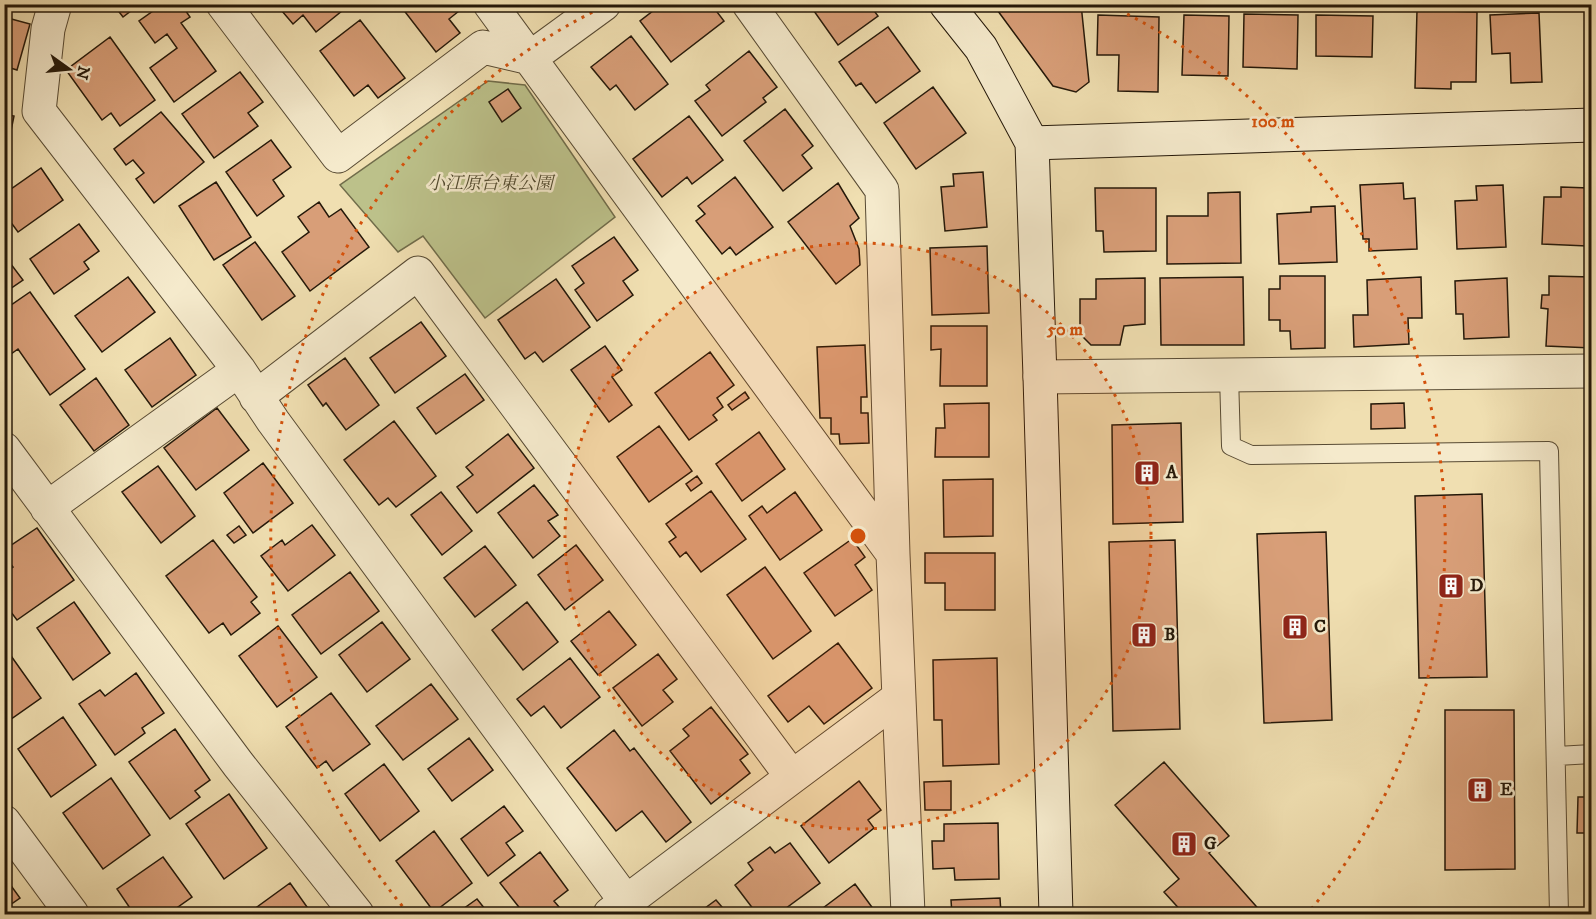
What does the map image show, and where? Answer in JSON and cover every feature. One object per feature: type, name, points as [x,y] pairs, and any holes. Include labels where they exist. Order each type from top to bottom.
[{"type":"street","points":[[55,4],[48,29],[39,111],[247,383],[619,909],[898,698]]},
{"type":"street","points":[[224,4],[338,156],[483,47],[530,58],[604,4]]},
{"type":"street","points":[[490,4],[893,554]]},
{"type":"street","points":[[749,4],[882,190],[898,698],[908,915]]},
{"type":"street","points":[[946,4],[981,48],[1032,143],[1056,915]]},
{"type":"street","points":[[1032,143],[1592,125]]},
{"type":"street","points":[[47,508],[418,273],[792,777]]},
{"type":"street","points":[[1040,377],[1592,371]]},
{"type":"street","points":[[4,449],[238,764],[357,915]]},
{"type":"street","points":[[4,822],[72,915]]},
{"type":"lane","points":[[1229,375],[1231,446],[1251,455],[1548,451],[1559,915]]},
{"type":"lane","points":[[1557,756],[1592,754]]},
{"type":"green space","name":"小江原台東公園","points":[[488,81],[525,85],[615,217],[485,318],[423,236],[398,252],[340,185]]},
{"type":"building","points":[[113,4],[140,4],[123,17]]},
{"type":"building","points":[[163,4],[181,4],[190,17],[181,23],[216,71],[174,102],[150,68],[177,48],[167,34],[155,43],[139,21]]},
{"type":"building","points":[[276,4],[347,4],[348,6],[316,32],[303,15],[293,24]]},
{"type":"building","points":[[399,4],[453,4],[459,11],[449,19],[460,33],[436,52]]},
{"type":"building","points":[[662,4],[711,4],[724,21],[671,62],[640,21]]},
{"type":"building","points":[[809,4],[869,4],[878,16],[838,45]]},
{"type":"building","points":[[998,4],[1081,4],[1089,82],[1076,92],[1053,86],[995,7]]},
{"type":"building","points":[[1417,10],[1477,12],[1476,82],[1451,82],[1451,89],[1415,88]]},
{"type":"building","points":[[1539,13],[1542,82],[1511,83],[1510,53],[1492,54],[1490,15]]},
{"type":"building","points":[[1244,14],[1298,15],[1297,69],[1243,67]]},
{"type":"building","points":[[1098,15],[1159,17],[1158,92],[1118,91],[1119,55],[1097,55]]},
{"type":"building","points":[[1184,15],[1229,16],[1228,76],[1182,75]]},
{"type":"building","points":[[1316,15],[1373,16],[1372,57],[1316,56]]},
{"type":"building","points":[[4,17],[30,24],[17,70],[4,66]]},
{"type":"building","points":[[360,20],[405,78],[378,98],[368,85],[354,96],[320,51]]},
{"type":"building","points":[[888,27],[920,71],[876,103],[861,83],[856,86],[839,62]]},
{"type":"building","points":[[631,36],[668,84],[635,110],[616,85],[610,90],[591,67]]},
{"type":"building","points":[[110,37],[155,100],[120,126],[111,113],[102,120],[66,70]]},
{"type":"building","points":[[749,51],[777,87],[763,98],[766,102],[722,136],[695,101],[710,90],[706,85]]},
{"type":"building","points":[[240,72],[263,102],[248,113],[258,126],[214,158],[182,114]]},
{"type":"building","points":[[933,87],[966,133],[916,169],[884,123]]},
{"type":"building","points":[[508,89],[521,108],[502,122],[489,102]]},
{"type":"building","points":[[785,109],[813,146],[802,155],[812,168],[783,191],[744,141]]},
{"type":"building","points":[[161,112],[204,162],[154,203],[136,179],[144,173],[133,160],[126,165],[114,149]]},
{"type":"building","points":[[4,114],[14,116],[7,150],[4,149]]},
{"type":"building","points":[[689,116],[723,160],[692,184],[687,177],[662,197],[633,159]]},
{"type":"building","points":[[271,140],[291,167],[273,180],[284,196],[257,216],[226,172]]},
{"type":"building","points":[[41,168],[63,200],[18,232],[4,213],[4,194]]},
{"type":"building","points":[[983,172],[987,227],[945,231],[941,187],[954,186],[953,174]]},
{"type":"building","points":[[735,177],[773,227],[736,255],[730,247],[722,254],[696,221],[705,214],[698,206]]},
{"type":"building","points":[[216,182],[251,237],[214,260],[179,206]]},
{"type":"building","points":[[838,183],[859,218],[850,226],[859,249],[860,265],[836,284],[788,222]]},
{"type":"building","points":[[1403,183],[1404,199],[1415,198],[1417,249],[1369,251],[1369,239],[1363,239],[1360,185]]},
{"type":"building","points":[[1503,185],[1506,247],[1457,249],[1455,201],[1477,200],[1476,186]]},
{"type":"building","points":[[1561,187],[1589,188],[1587,246],[1542,244],[1544,197],[1561,197]]},
{"type":"building","points":[[1095,188],[1156,188],[1156,251],[1104,252],[1103,231],[1096,231]]},
{"type":"building","points":[[1240,192],[1241,263],[1167,264],[1167,216],[1208,216],[1208,193]]},
{"type":"building","points":[[319,202],[329,217],[341,209],[369,247],[310,291],[282,252],[309,232],[298,217]]},
{"type":"building","points":[[1335,206],[1337,262],[1279,264],[1277,214],[1311,212],[1311,207]]},
{"type":"building","points":[[79,224],[99,251],[84,262],[89,269],[54,294],[30,259]]},
{"type":"building","points":[[614,237],[638,270],[623,281],[633,295],[597,321],[575,290],[584,283],[572,266]]},
{"type":"building","points":[[255,242],[295,296],[262,320],[223,265]]},
{"type":"building","points":[[987,246],[989,313],[932,315],[930,248]]},
{"type":"building","points":[[4,255],[23,280],[4,293]]},
{"type":"building","points":[[1280,276],[1325,276],[1325,348],[1291,349],[1290,331],[1280,331],[1280,320],[1269,320],[1269,289],[1280,289]]},
{"type":"building","points":[[1549,276],[1592,277],[1592,348],[1546,346],[1548,309],[1541,308],[1542,295],[1549,295]]},
{"type":"building","points":[[128,277],[155,312],[102,352],[75,316]]},
{"type":"building","points":[[1243,277],[1244,345],[1161,345],[1160,278]]},
{"type":"building","points":[[1421,277],[1422,318],[1408,318],[1409,344],[1354,347],[1353,315],[1368,315],[1367,280]]},
{"type":"building","points":[[1145,278],[1145,324],[1124,326],[1120,345],[1091,345],[1080,334],[1080,299],[1096,299],[1096,279]]},
{"type":"building","points":[[1507,278],[1509,337],[1464,339],[1463,314],[1456,314],[1455,281]]},
{"type":"building","points":[[556,279],[590,327],[543,362],[535,352],[525,359],[498,320]]},
{"type":"building","points":[[30,292],[85,369],[50,395],[18,349],[4,359],[4,310]]},
{"type":"building","points":[[421,322],[446,356],[395,393],[370,358]]},
{"type":"building","points":[[931,326],[987,326],[987,386],[940,386],[941,349],[931,350]]},
{"type":"building","points":[[170,338],[196,375],[152,407],[125,370]]},
{"type":"building","points":[[865,345],[867,397],[861,397],[861,413],[868,413],[869,443],[840,444],[839,434],[831,434],[831,418],[820,418],[817,347]]},
{"type":"building","points":[[605,346],[622,370],[612,377],[632,405],[609,422],[571,370]]},
{"type":"building","points":[[710,352],[734,385],[717,398],[723,407],[713,415],[717,420],[689,440],[655,393]]},
{"type":"building","points":[[345,358],[379,405],[346,430],[326,403],[323,406],[308,385]]},
{"type":"building","points":[[465,374],[484,400],[436,434],[417,408]]},
{"type":"building","points":[[96,378],[129,425],[94,451],[60,405]]},
{"type":"building","points":[[745,392],[749,398],[732,410],[728,405]]},
{"type":"building","points":[[989,403],[989,457],[935,457],[936,428],[945,428],[944,404]]},
{"type":"building","points":[[1404,403],[1405,428],[1371,429],[1371,404]]},
{"type":"building","points":[[217,408],[249,450],[196,490],[164,448]]},
{"type":"building","points":[[394,421],[436,476],[396,507],[388,498],[379,505],[344,460]]},
{"type":"building","name":"A","points":[[1181,423],[1183,522],[1113,524],[1112,425]]},
{"type":"building","points":[[659,426],[692,471],[649,502],[617,457]]},
{"type":"building","points":[[759,432],[785,469],[742,501],[716,464]]},
{"type":"building","points":[[508,434],[534,468],[477,513],[457,487],[473,475],[466,467]]},
{"type":"building","points":[[263,463],[293,503],[253,533],[224,493]]},
{"type":"building","points":[[158,466],[195,516],[161,543],[122,492]]},
{"type":"building","points":[[697,476],[702,483],[691,491],[686,484]]},
{"type":"building","points":[[993,479],[993,536],[944,537],[943,480]]},
{"type":"building","points":[[534,485],[558,515],[548,521],[560,536],[533,558],[498,513]]},
{"type":"building","points":[[711,491],[746,539],[701,572],[686,552],[680,557],[669,542],[676,537],[666,524]]},
{"type":"building","points":[[441,492],[472,531],[442,555],[411,515]]},
{"type":"building","points":[[795,492],[822,530],[780,560],[749,516],[762,506],[767,513]]},
{"type":"building","name":"D","points":[[1482,494],[1487,677],[1419,678],[1415,496]]},
{"type":"building","points":[[312,525],[335,555],[288,591],[261,556],[282,540],[285,545]]},
{"type":"building","points":[[239,526],[246,535],[234,543],[227,535]]},
{"type":"building","points":[[37,528],[74,580],[17,620],[4,603],[4,573],[13,567],[4,555],[4,550]]},
{"type":"building","name":"C","points":[[1326,532],[1332,720],[1264,723],[1257,534]]},
{"type":"building","points":[[852,539],[865,557],[855,565],[872,590],[835,616],[804,573]]},
{"type":"building","points":[[213,540],[257,597],[251,602],[260,613],[231,635],[223,623],[209,633],[166,576]]},
{"type":"building","name":"B","points":[[1175,540],[1180,729],[1113,731],[1109,542]]},
{"type":"building","points":[[576,545],[603,580],[565,610],[538,575]]},
{"type":"building","points":[[485,546],[516,585],[475,617],[444,578]]},
{"type":"building","points":[[925,553],[995,553],[995,610],[945,610],[945,583],[925,583]]},
{"type":"building","points":[[765,567],[811,631],[773,659],[727,595]]},
{"type":"building","points":[[350,572],[379,611],[321,654],[292,615]]},
{"type":"building","points":[[74,602],[110,653],[73,680],[37,628]]},
{"type":"building","points":[[527,602],[558,642],[523,670],[492,630]]},
{"type":"building","points":[[609,611],[636,645],[598,675],[571,641]]},
{"type":"building","points":[[382,622],[410,659],[367,692],[339,655]]},
{"type":"building","points":[[278,626],[317,677],[277,707],[239,656]]},
{"type":"building","points":[[838,643],[872,688],[824,724],[809,706],[788,722],[768,696]]},
{"type":"building","points":[[4,646],[41,698],[4,724]]},
{"type":"building","points":[[658,654],[677,679],[663,690],[673,702],[642,726],[613,688]]},
{"type":"building","points":[[570,658],[600,697],[561,728],[544,706],[531,716],[517,699]]},
{"type":"building","points":[[997,658],[999,764],[943,766],[942,720],[934,720],[933,660]]},
{"type":"building","points":[[136,673],[164,713],[142,728],[145,733],[115,755],[79,704],[100,690],[105,696]]},
{"type":"building","points":[[431,684],[458,719],[403,760],[376,726]]},
{"type":"building","points":[[331,693],[370,744],[333,771],[326,761],[317,768],[286,727]]},
{"type":"building","points":[[711,707],[748,754],[740,760],[750,773],[711,804],[670,751],[689,736],[683,729]]},
{"type":"building","name":"E","points":[[1445,710],[1514,710],[1515,869],[1445,870]]},
{"type":"building","points":[[63,717],[96,765],[51,797],[18,749]]},
{"type":"building","points":[[175,729],[210,780],[195,791],[200,797],[170,819],[129,762]]},
{"type":"building","points":[[614,730],[630,751],[634,748],[691,822],[666,842],[642,811],[616,831],[567,768]]},
{"type":"building","points":[[469,738],[493,770],[452,801],[428,769]]},
{"type":"building","name":"G","points":[[1164,762],[1229,836],[1209,853],[1263,914],[1184,914],[1164,892],[1179,879],[1115,805]]},
{"type":"building","points":[[384,764],[419,811],[380,841],[345,794]]},
{"type":"building","points":[[111,778],[150,835],[103,869],[63,813]]},
{"type":"building","points":[[859,781],[881,810],[868,820],[874,828],[829,863],[801,826]]},
{"type":"building","points":[[951,781],[951,810],[925,810],[924,782]]},
{"type":"building","points":[[229,794],[267,848],[224,879],[186,824]]},
{"type":"building","points":[[1578,797],[1592,797],[1592,833],[1577,833]]},
{"type":"building","points":[[504,806],[523,831],[506,843],[515,855],[488,876],[461,839]]},
{"type":"building","points":[[998,823],[999,879],[955,880],[954,868],[933,869],[932,841],[944,841],[944,824]]},
{"type":"building","points":[[434,831],[472,883],[434,912],[396,861]]},
{"type":"building","points":[[790,843],[820,883],[778,914],[757,914],[735,885],[753,870],[748,863],[770,847],[775,853]]},
{"type":"building","points":[[540,852],[568,890],[554,901],[565,914],[519,914],[522,911],[500,883]]},
{"type":"building","points":[[163,857],[192,897],[168,914],[134,914],[117,889]]},
{"type":"building","points":[[4,876],[20,898],[4,909]]},
{"type":"building","points":[[290,883],[312,914],[251,914],[250,912]]},
{"type":"building","points":[[855,884],[877,914],[815,914]]},
{"type":"building","points":[[1000,898],[1001,914],[952,914],[951,900]]},
{"type":"building","points":[[477,899],[489,914],[456,914]]},
{"type":"building","points":[[716,900],[728,914],[697,914]]},
{"type":"place","name":"A","points":[[1147,473]]},
{"type":"place","name":"D","points":[[1451,586]]},
{"type":"place","name":"C","points":[[1295,627]]},
{"type":"place","name":"B","points":[[1144,635]]},
{"type":"place","name":"E","points":[[1480,790]]},
{"type":"place","name":"G","points":[[1184,844]]}]
